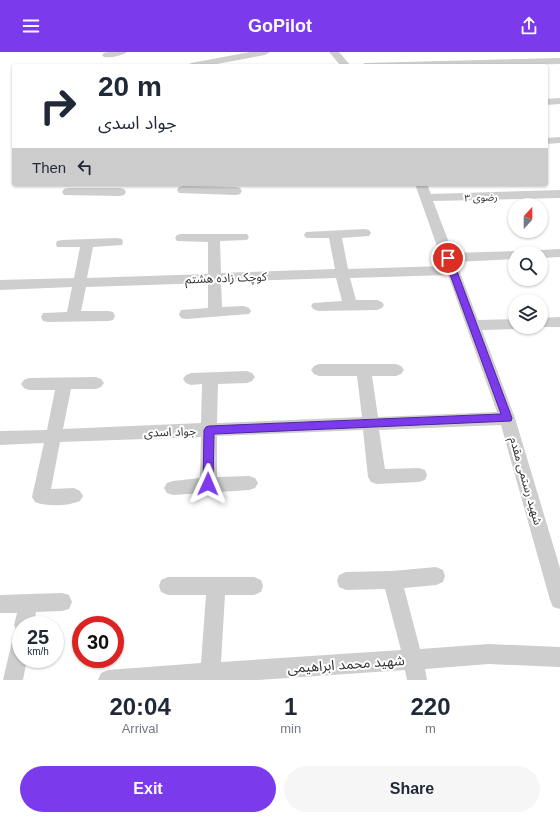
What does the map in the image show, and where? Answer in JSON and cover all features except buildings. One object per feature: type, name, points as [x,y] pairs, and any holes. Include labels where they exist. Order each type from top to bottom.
[{"type":"street","points":[[107,55],[122,52]]},
{"type":"street","points":[[202,64],[265,52]]},
{"type":"street","points":[[334,52],[344,64]]},
{"type":"street","points":[[443,64],[560,61]]},
{"type":"street","points":[[548,102],[560,101]]},
{"type":"street","points":[[548,141],[560,140]]},
{"type":"street","points":[[68,192],[93,188],[120,192]]},
{"type":"street","points":[[183,190],[211,188],[236,191]]},
{"type":"street","name":"رضوی ۳","points":[[424,191],[560,194]]},
{"type":"street","name":"شهید رستمی مقدم","points":[[424,191],[507,418],[560,600]]},
{"type":"street","points":[[310,235],[365,233]]},
{"type":"street","points":[[335,234],[342,274],[350,305]]},
{"type":"street","points":[[214,237],[215,312]]},
{"type":"street","points":[[181,238],[243,237]]},
{"type":"street","points":[[62,244],[117,242]]},
{"type":"street","points":[[73,317],[88,243]]},
{"type":"street","points":[[548,254],[560,253]]},
{"type":"street","name":"کوچک زاده هشتم","points":[[0,285],[342,274],[450,264],[508,256]]},
{"type":"street","points":[[318,306],[377,305]]},
{"type":"street","points":[[186,314],[244,311]]},
{"type":"street","points":[[48,317],[108,316]]},
{"type":"street","points":[[548,323],[560,322]]},
{"type":"street","points":[[473,326],[508,324]]},
{"type":"street","points":[[319,370],[396,370]]},
{"type":"street","points":[[364,370],[377,477],[419,475]]},
{"type":"street","points":[[191,379],[248,377]]},
{"type":"street","points":[[208,484],[210,379]]},
{"type":"street","points":[[29,384],[96,383]]},
{"type":"street","points":[[64,384],[41,496],[74,496]]},
{"type":"street","name":"جواد اسدی","points":[[0,438],[507,418]]},
{"type":"street","points":[[173,488],[208,484],[249,483]]},
{"type":"street","points":[[346,581],[392,580],[436,576]]},
{"type":"street","points":[[392,580],[413,659],[417,680]]},
{"type":"street","points":[[168,586],[254,586]]},
{"type":"street","points":[[210,676],[216,586]]},
{"type":"street","points":[[0,604],[62,602]]},
{"type":"street","points":[[26,616],[28,604]]},
{"type":"street","name":"شهید محمد ابراهیمی","points":[[108,680],[210,676],[488,654],[560,657]]},
{"type":"street","points":[[13,680],[15,668]]},
{"type":"route","points":[[208,484],[209,430],[507,418],[448,258]]}]
